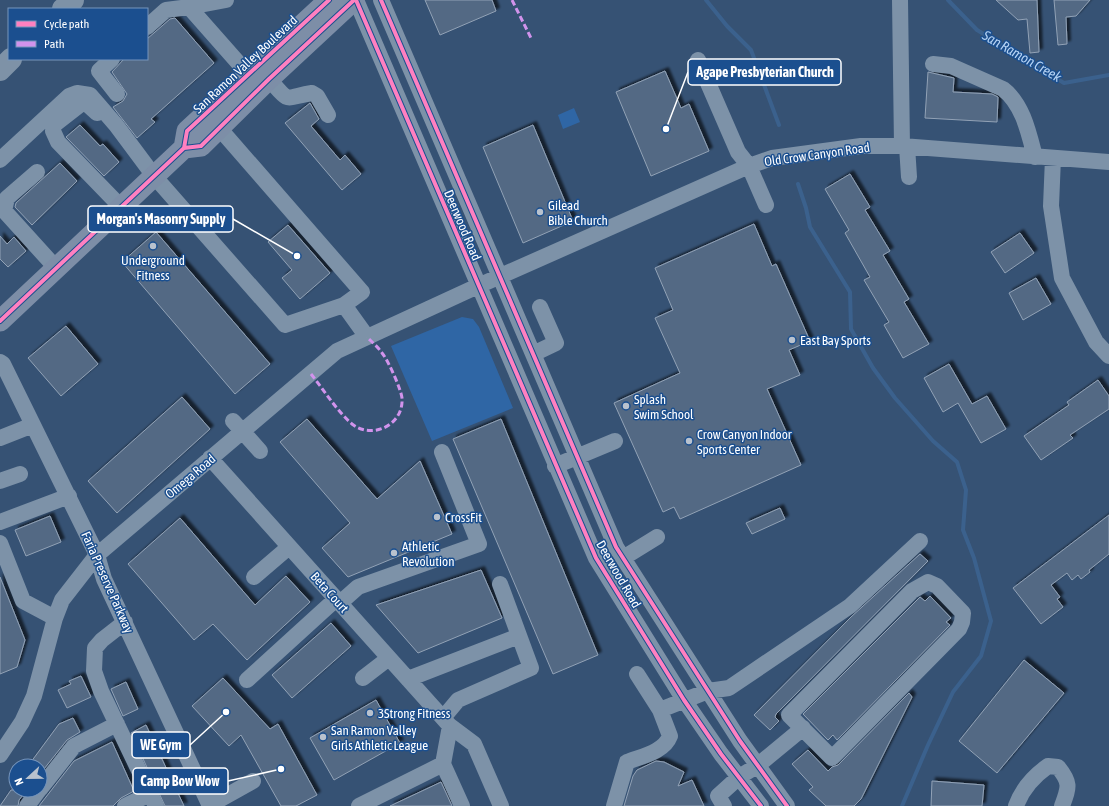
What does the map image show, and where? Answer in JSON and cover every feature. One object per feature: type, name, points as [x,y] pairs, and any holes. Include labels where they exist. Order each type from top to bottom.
[{"type":"highway","points":[[64,8],[73,0]]},
{"type":"highway","points":[[0,70],[10,60]]},
{"type":"main road","name":"San Ramon Valley Boulevard","points":[[329,0],[187,131],[184,148],[201,146],[220,129],[268,79],[355,0]]},
{"type":"main road","points":[[1,319],[184,148]]},
{"type":"street","points":[[148,26],[166,10],[226,0]]},
{"type":"street","name":"Deerwood Road","points":[[355,0],[596,558],[684,700],[738,777],[761,806]]},
{"type":"street","name":"Deerwood Road","points":[[381,0],[616,547],[757,766],[787,806]]},
{"type":"street","points":[[900,0],[904,146],[909,177]]},
{"type":"street","points":[[189,7],[249,74]]},
{"type":"street","points":[[111,60],[99,71],[117,94]]},
{"type":"street","points":[[698,60],[738,152],[749,166],[766,205]]},
{"type":"street","points":[[933,64],[951,66],[1003,89],[1010,94],[1025,121],[1035,157]]},
{"type":"street","points":[[268,79],[286,98],[298,97],[312,93],[317,96],[328,115]]},
{"type":"street","points":[[0,160],[68,96],[83,93],[90,95],[116,125],[152,178]]},
{"type":"street","points":[[121,207],[58,142],[53,131],[54,125],[75,107],[86,103],[91,106],[110,127],[124,149],[285,325],[344,305],[362,292],[220,129]]},
{"type":"street","name":"Old Crow Canyon Road","points":[[478,286],[749,166],[772,158],[861,146],[904,146],[1109,162]]},
{"type":"street","points":[[1053,158],[1051,206],[1062,278],[1096,342],[1109,356]]},
{"type":"street","points":[[37,172],[8,198],[2,208],[56,268]]},
{"type":"street","name":"Omega Road","points":[[0,755],[12,725],[34,696],[55,618],[62,600],[97,554],[210,458],[238,426],[337,351],[478,286]]},
{"type":"street","points":[[344,305],[367,337]]},
{"type":"street","points":[[532,354],[556,343],[540,307]]},
{"type":"street","name":"Faria Preserve Parkway","points":[[0,362],[3,364],[34,425],[97,554],[104,579],[210,805]]},
{"type":"street","points":[[0,438],[34,425]]},
{"type":"street","points":[[238,426],[260,451]]},
{"type":"street","points":[[555,466],[615,441]]},
{"type":"street","points":[[247,680],[338,601],[358,587],[479,544],[442,452]]},
{"type":"street","name":"Beta Court","points":[[210,458],[446,722],[474,744],[501,806]]},
{"type":"street","points":[[0,481],[20,474]]},
{"type":"street","points":[[0,522],[68,496]]},
{"type":"street","points":[[624,558],[657,537]]},
{"type":"street","points":[[660,710],[708,691],[729,688],[850,606],[920,541]]},
{"type":"street","points":[[0,543],[23,601],[55,618]]},
{"type":"street","points":[[254,577],[289,546]]},
{"type":"street","points":[[928,582],[937,586],[962,613],[962,622],[959,628],[832,758],[803,728],[789,714],[912,590],[928,582]]},
{"type":"street","points":[[462,806],[443,764],[446,722],[458,700],[531,668],[500,584]]},
{"type":"street","points":[[125,622],[102,640],[95,648],[94,671],[101,691],[153,800],[125,806]]},
{"type":"street","points":[[408,679],[519,636]]},
{"type":"street","points":[[363,678],[389,658]]},
{"type":"street","points":[[614,806],[627,762],[658,750],[667,744],[670,736],[660,710],[637,674]]},
{"type":"street","points":[[48,780],[74,746],[117,724]]},
{"type":"street","points":[[724,806],[718,796],[738,777],[757,766],[803,728]]},
{"type":"street","points":[[359,806],[443,764]]},
{"type":"street","points":[[1016,806],[1019,798],[1034,776],[1048,766],[1058,767],[1066,777],[1069,787],[1062,806]]},
{"type":"street","points":[[210,805],[253,781]]},
{"type":"street","points":[[27,806],[34,798]]},
{"type":"shaded area","points":[[574,108],[580,122],[563,129],[558,115]]},
{"type":"shaded area","points":[[462,317],[473,319],[479,327],[513,408],[432,441],[391,346]]},
{"type":"building","points":[[425,0],[492,0],[496,11],[440,35]]},
{"type":"building","points":[[996,0],[1037,0],[1039,52],[1030,53],[1027,19],[1018,20]]},
{"type":"building","points":[[1054,0],[1090,0],[1076,16],[1066,17],[1067,44],[1058,45]]},
{"type":"building","points":[[175,18],[214,63],[151,119],[155,122],[137,138],[113,107],[123,101],[127,94],[112,72],[123,60],[148,60],[148,38],[170,19]]},
{"type":"building","points":[[665,71],[681,108],[689,104],[709,151],[651,176],[616,92]]},
{"type":"building","points":[[928,72],[954,78],[953,92],[992,94],[998,97],[997,122],[925,118]]},
{"type":"building","points":[[310,103],[319,119],[311,126],[340,160],[345,155],[361,174],[342,190],[285,123]]},
{"type":"building","points":[[80,125],[100,146],[103,144],[119,162],[104,176],[66,137]]},
{"type":"building","points":[[533,125],[573,221],[523,243],[483,147]]},
{"type":"building","points":[[60,163],[77,181],[32,225],[15,207],[16,203]]},
{"type":"building","points":[[850,174],[870,207],[865,210],[890,251],[883,255],[909,299],[904,302],[929,344],[903,358],[884,325],[889,322],[864,280],[870,277],[845,233],[849,230],[825,189]]},
{"type":"building","points":[[754,224],[772,266],[776,264],[810,341],[789,350],[800,375],[767,389],[801,465],[680,519],[674,507],[663,512],[614,403],[680,373],[655,318],[673,310],[655,268]]},
{"type":"building","points":[[288,225],[330,273],[300,299],[282,278],[292,270],[268,242]]},
{"type":"building","points":[[156,232],[270,364],[235,394],[122,262]]},
{"type":"building","points":[[1020,233],[1034,253],[1005,273],[991,252]]},
{"type":"building","points":[[0,236],[7,244],[14,237],[26,251],[8,267],[0,259]]},
{"type":"building","points":[[1036,278],[1051,304],[1023,320],[1009,293]]},
{"type":"building","points":[[66,326],[98,364],[61,396],[28,358]]},
{"type":"building","points":[[949,364],[972,404],[987,396],[1006,429],[981,443],[958,403],[943,412],[924,378]]},
{"type":"building","points":[[1098,380],[1109,396],[1109,409],[1070,435],[1073,438],[1041,460],[1024,436],[1069,405],[1067,402]]},
{"type":"building","points":[[182,397],[210,429],[117,513],[88,481]]},
{"type":"building","points":[[307,419],[377,499],[420,461],[452,534],[348,577],[322,548],[350,523],[280,442]]},
{"type":"building","points":[[501,419],[598,655],[553,674],[453,439]]},
{"type":"building","points":[[780,508],[785,519],[752,534],[746,523]]},
{"type":"building","points":[[1109,515],[1109,554],[1089,570],[1090,572],[1081,579],[1078,575],[1072,580],[1067,573],[1051,585],[1060,597],[1057,599],[1063,607],[1041,624],[1013,588]]},
{"type":"building","points":[[50,516],[61,542],[26,556],[15,530]]},
{"type":"building","points":[[180,518],[255,605],[286,576],[310,602],[247,660],[213,624],[194,640],[128,564]]},
{"type":"building","points":[[920,554],[928,561],[776,714],[775,717],[779,721],[770,730],[754,715],[851,617]]},
{"type":"building","points":[[481,570],[502,618],[418,653],[376,605]]},
{"type":"building","points":[[0,577],[25,640],[17,667],[0,674]]},
{"type":"building","points":[[930,596],[951,618],[946,622],[950,625],[837,740],[833,735],[828,740],[803,714],[920,597],[925,601]]},
{"type":"building","points":[[331,623],[351,646],[292,698],[272,675]]},
{"type":"building","points":[[1024,660],[1064,693],[997,773],[959,741]]},
{"type":"building","points":[[81,676],[91,697],[67,708],[58,690],[71,684],[69,681]]},
{"type":"building","points":[[223,678],[270,729],[278,724],[317,795],[296,806],[281,806],[241,735],[229,746],[192,706]]},
{"type":"building","points":[[126,682],[138,709],[123,716],[111,689]]},
{"type":"building","points":[[909,693],[912,697],[861,799],[854,806],[826,806],[809,790],[813,787],[792,764],[808,750],[828,771],[832,767],[838,765]]},
{"type":"building","points":[[376,700],[400,743],[334,780],[310,738]]},
{"type":"building","points":[[73,718],[80,732],[67,740],[48,764],[48,758],[34,758],[59,724]]},
{"type":"building","points":[[146,725],[184,806],[165,806],[131,733]]},
{"type":"building","points":[[112,742],[134,791],[121,798],[113,806],[39,806],[45,798],[48,798],[48,794],[74,761]]},
{"type":"building","points":[[656,761],[664,762],[684,772],[678,786],[692,780],[704,806],[624,806],[633,776],[637,770]]},
{"type":"building","points":[[932,781],[984,785],[982,806],[931,806]]},
{"type":"building","points":[[441,782],[452,806],[390,806]]},
{"type":"building","points":[[8,794],[8,798],[21,798],[18,806],[0,806]]},
{"type":"waterway","points":[[706,0],[727,26],[751,50],[779,125]]},
{"type":"waterway","name":"San Ramon Creek","points":[[948,0],[977,30],[1064,83],[1109,75]]},
{"type":"waterway","points":[[798,184],[806,208],[810,227],[850,292],[851,329],[873,368],[895,398],[933,441],[957,462],[966,490],[963,530],[974,558],[991,621],[981,656],[953,692],[902,806]]},
{"type":"marked path","points":[[512,0],[531,38]]},
{"type":"marked path","points":[[311,374],[335,406],[352,424],[360,429],[369,430],[377,430],[385,427],[398,416],[402,398],[388,362],[379,349],[367,337]]},
{"type":"cycle path","points":[[184,148],[187,131],[329,0]]},
{"type":"cycle path","points":[[0,321],[184,148],[201,146],[269,79],[354,0]]},
{"type":"cycle path","points":[[356,0],[596,558],[684,700],[721,754],[761,806]]},
{"type":"cycle path","points":[[381,0],[616,547],[740,741],[787,806]]},
{"type":"place","name":"Agape Presbyterian Church","points":[[666,129]]},
{"type":"place","name":"Gilead Bible Church","points":[[540,212]]},
{"type":"place","name":"Underground Fitness","points":[[153,246]]},
{"type":"place","name":"Morgan's Masonry Supply","points":[[297,256]]},
{"type":"place","name":"East Bay Sports","points":[[792,340]]},
{"type":"place","name":"Splash Swim School","points":[[626,406]]},
{"type":"place","name":"Crow Canyon Indoor Sports Center","points":[[689,441]]},
{"type":"place","name":"CrossFit","points":[[437,517]]},
{"type":"place","name":"Athletic Revolution","points":[[394,553]]},
{"type":"place","name":"WE Gym","points":[[226,712]]},
{"type":"place","name":"3Strong Fitness","points":[[370,713]]},
{"type":"place","name":"San Ramon Valley Girls Athletic League","points":[[323,737]]},
{"type":"place","name":"Camp Bow Wow","points":[[281,769]]}]
